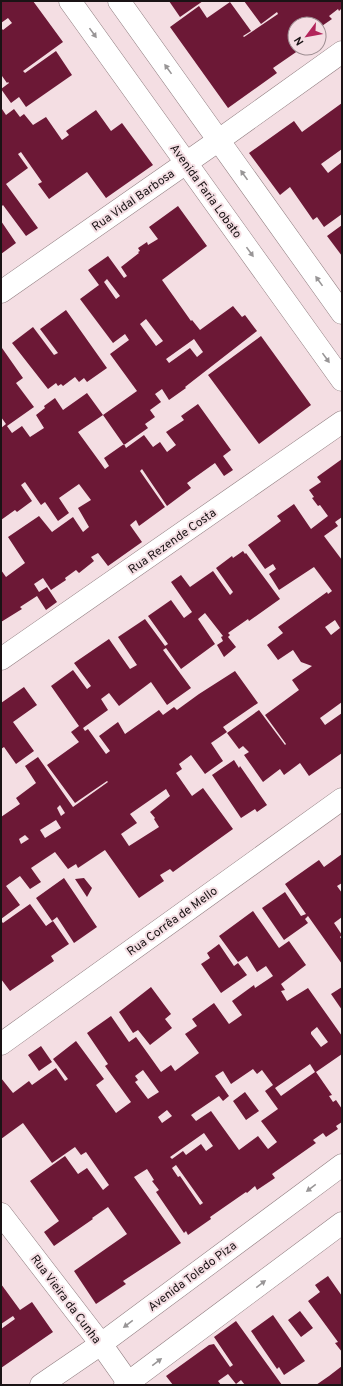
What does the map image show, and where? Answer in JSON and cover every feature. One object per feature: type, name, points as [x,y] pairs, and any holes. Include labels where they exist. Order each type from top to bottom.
[{"type":"street","name":"Avenida Faria Lobato","points":[[70,1],[342,380]]},
{"type":"street","points":[[120,1],[342,313]]},
{"type":"street","name":"Rua Vidal Barbosa","points":[[1,292],[342,52]]},
{"type":"street","name":"Rua Rezende Costa","points":[[1,659],[342,422]]},
{"type":"street","name":"Rua Corrêa de Mello","points":[[1,1044],[342,799]]},
{"type":"street","name":"Avenida Toledo Piza","points":[[41,1385],[101,1344],[342,1165]]},
{"type":"street","name":"Rua Vieira da Cunha","points":[[1,1214],[101,1344],[128,1384]]},
{"type":"street","points":[[128,1384],[342,1223]]},
{"type":"building","points":[[1,1],[33,1],[63,42],[23,71],[25,73],[56,51],[72,75],[26,107],[19,97],[11,103],[1,89],[9,83],[7,83],[1,76],[1,28],[3,30],[12,23],[8,18],[1,23]]},
{"type":"building","points":[[169,1],[203,1],[180,17]]},
{"type":"building","points":[[244,1],[342,1],[342,8],[339,11],[338,9],[329,16],[332,19],[327,22],[327,16],[287,16],[287,56],[290,56],[273,68],[277,73],[228,108],[170,27],[199,6],[207,18],[230,2],[251,31],[243,36],[244,37],[278,14],[277,12],[261,24]]},
{"type":"building","points":[[342,103],[342,149],[321,164],[328,173],[342,162],[342,214],[324,227],[317,217],[313,220],[290,187],[280,195],[249,153],[294,121],[302,132]]},
{"type":"building","points":[[2,109],[6,115],[14,109],[20,117],[24,114],[33,125],[46,117],[62,140],[69,135],[66,131],[96,110],[111,131],[122,123],[153,165],[106,198],[87,172],[49,199],[38,184],[42,182],[21,152],[18,154],[28,168],[6,184],[38,228],[26,236],[3,205],[1,207]]},
{"type":"building","points":[[178,206],[207,246],[162,280],[191,321],[192,320],[200,330],[233,306],[242,317],[245,315],[257,331],[169,400],[162,389],[155,394],[161,402],[150,410],[155,417],[145,424],[148,428],[124,445],[103,415],[137,391],[110,354],[129,340],[125,334],[113,343],[80,299],[99,285],[88,270],[108,256],[124,278],[127,276],[121,267],[139,253],[138,252],[140,251],[138,248],[147,242],[148,245],[158,239],[149,227]],"holes":[[[107,279],[120,296],[116,299],[104,282]],[[146,319],[163,341],[156,346],[140,324]],[[194,339],[203,352],[197,357],[190,348],[169,363],[166,359]]]},
{"type":"building","points":[[1,221],[16,243],[1,254]]},
{"type":"building","points":[[342,225],[342,256],[327,236]]},
{"type":"building","points":[[66,310],[107,368],[87,382],[84,378],[79,382],[75,377],[63,386],[61,384],[58,386],[56,383],[48,389],[12,343],[33,327],[54,355],[58,353],[40,329]]},
{"type":"building","points":[[261,336],[311,405],[259,444],[208,375]]},
{"type":"building","points":[[2,348],[23,378],[16,383],[34,407],[7,426],[12,433],[22,426],[30,437],[44,428],[36,415],[45,408],[44,406],[55,398],[63,410],[87,393],[103,415],[78,432],[105,469],[109,466],[104,458],[124,444],[126,448],[144,435],[153,447],[160,442],[167,452],[176,445],[166,432],[184,420],[181,416],[198,404],[231,450],[223,456],[233,470],[224,476],[215,463],[187,483],[191,488],[167,506],[142,469],[140,471],[165,507],[139,526],[136,520],[130,525],[142,542],[108,566],[98,553],[91,557],[94,561],[79,573],[76,570],[65,578],[66,580],[51,590],[43,578],[34,584],[39,592],[47,587],[57,602],[46,610],[37,596],[20,607],[22,609],[1,622],[1,570],[6,577],[25,563],[8,537],[39,516],[52,532],[73,517],[83,532],[89,527],[78,508],[91,500],[79,484],[59,498],[69,513],[58,521],[45,502],[41,505],[25,482],[21,485],[32,501],[17,512],[15,510],[1,520],[1,428],[6,424],[1,417]]},
{"type":"building","points":[[342,459],[342,517],[335,522],[338,526],[324,536],[342,560],[342,702],[320,718],[325,725],[342,713],[342,753],[309,776],[300,763],[284,775],[280,769],[263,782],[244,755],[249,752],[243,746],[239,749],[227,733],[259,710],[285,745],[286,744],[265,715],[299,690],[292,680],[312,666],[301,662],[293,650],[278,660],[267,645],[283,633],[278,627],[327,592],[328,594],[332,591],[314,567],[279,590],[269,574],[276,569],[273,564],[265,569],[248,545],[281,521],[277,516],[294,504],[311,529],[328,516],[320,505],[318,506],[312,498],[314,497],[309,490],[321,482],[317,477]],"holes":[[[335,620],[340,628],[331,635],[325,627]]]},
{"type":"building","points":[[243,551],[245,554],[246,553],[280,599],[249,621],[248,619],[228,633],[230,635],[228,637],[236,647],[224,657],[217,645],[223,641],[221,637],[223,636],[205,613],[198,619],[215,644],[181,669],[166,648],[163,650],[191,688],[167,705],[151,682],[119,706],[109,693],[101,699],[108,710],[83,728],[85,731],[88,729],[106,754],[110,751],[99,736],[118,722],[125,734],[159,710],[163,715],[174,707],[177,710],[235,671],[258,703],[223,727],[227,732],[211,743],[223,761],[205,774],[191,755],[179,764],[182,769],[176,773],[192,796],[203,788],[233,829],[173,872],[170,869],[160,875],[164,881],[139,898],[105,850],[78,868],[76,864],[68,869],[55,852],[31,868],[41,882],[30,889],[20,876],[6,886],[20,905],[1,919],[1,817],[20,804],[16,798],[36,783],[25,766],[38,757],[73,807],[108,782],[107,781],[75,803],[47,765],[79,742],[71,732],[79,726],[51,686],[73,670],[87,689],[91,686],[74,663],[109,639],[130,669],[137,665],[118,637],[145,619],[165,646],[168,644],[148,616],[171,600],[184,618],[192,612],[171,582],[181,575],[190,587],[213,571],[230,595],[233,592],[216,568],[232,556],[233,558]],"holes":[[[166,789],[170,796],[150,812],[155,818],[154,819],[159,827],[129,846],[121,834],[137,823],[130,814]],[[60,805],[65,813],[61,816],[57,808]],[[56,820],[61,828],[45,838],[40,830]],[[25,835],[29,839],[21,844],[19,839]]]},
{"type":"building","points":[[24,687],[37,705],[13,722],[34,751],[16,764],[4,747],[1,749],[1,703]]},
{"type":"building","points":[[234,760],[239,768],[240,766],[267,805],[257,812],[255,809],[241,818],[212,775]]},
{"type":"building","points":[[342,854],[342,883],[337,886],[342,893],[342,917],[334,923],[342,935],[340,937],[342,940],[342,964],[308,916],[305,919],[308,923],[284,940],[262,908],[285,892],[301,916],[306,914],[285,884],[319,860],[324,867]]},
{"type":"building","points":[[64,878],[97,927],[74,943],[57,917],[52,921],[36,898]]},
{"type":"building","points":[[84,878],[92,888],[87,897],[75,879]]},
{"type":"building","points":[[30,904],[46,926],[53,921],[69,944],[51,956],[54,961],[10,991],[1,979],[1,921],[3,923]]},
{"type":"building","points":[[253,911],[279,948],[289,941],[306,965],[281,984],[285,990],[281,991],[287,1001],[308,988],[342,1036],[342,1054],[316,1072],[332,1095],[329,1096],[333,1102],[336,1100],[342,1109],[342,1122],[336,1126],[338,1129],[326,1137],[323,1133],[313,1140],[316,1143],[272,1174],[275,1178],[257,1190],[255,1186],[247,1193],[246,1192],[210,1217],[211,1219],[188,1235],[186,1231],[184,1233],[156,1192],[159,1190],[152,1181],[154,1180],[147,1169],[134,1177],[181,1243],[123,1281],[126,1284],[96,1304],[74,1271],[127,1234],[108,1207],[54,1246],[44,1232],[59,1221],[30,1181],[65,1156],[78,1174],[87,1168],[103,1190],[109,1185],[86,1152],[81,1155],[75,1147],[52,1163],[23,1123],[1,1139],[1,1078],[13,1093],[29,1081],[32,1085],[56,1068],[65,1081],[68,1079],[53,1059],[76,1041],[104,1079],[96,1085],[116,1113],[131,1102],[105,1066],[108,1064],[87,1033],[111,1016],[129,1042],[136,1037],[161,1072],[171,1065],[175,1071],[199,1053],[185,1034],[197,1026],[192,1019],[214,1003],[229,1024],[242,1015],[232,1001],[254,985],[255,988],[273,976],[266,966],[257,972],[247,956],[238,962],[219,936]],"holes":[[[317,1027],[328,1042],[321,1047],[311,1032]],[[310,1064],[315,1072],[281,1096],[275,1088]],[[253,1069],[257,1074],[262,1070],[273,1085],[265,1091],[278,1109],[261,1121],[277,1142],[268,1149],[258,1136],[239,1150],[211,1111],[196,1121],[191,1115],[219,1096],[223,1101],[229,1096],[215,1076],[223,1071],[231,1084]],[[143,1070],[159,1092],[148,1099],[135,1082],[138,1080],[135,1076]],[[167,1110],[172,1116],[162,1123],[158,1117]],[[204,1133],[213,1146],[206,1151],[201,1144],[186,1155],[183,1151],[172,1159],[170,1157]],[[176,1165],[203,1203],[200,1205],[180,1176],[178,1177],[172,1168]]]},
{"type":"building","points":[[219,944],[234,966],[238,963],[247,975],[221,993],[201,964],[210,958],[207,953]]},
{"type":"building","points":[[151,987],[171,1014],[165,1019],[172,1028],[150,1045],[138,1030],[133,1033],[119,1012]]},
{"type":"building","points":[[342,987],[342,1010],[331,994]]},
{"type":"building","points":[[41,1046],[52,1062],[39,1071],[28,1055]]},
{"type":"building","points":[[245,1092],[259,1111],[246,1120],[233,1101]]},
{"type":"building","points":[[328,1276],[342,1296],[342,1352],[335,1343],[338,1342],[308,1301],[320,1292],[315,1285]]},
{"type":"building","points":[[1,1284],[20,1310],[32,1302],[53,1332],[1,1368],[1,1329],[15,1319],[13,1316],[1,1324]]},
{"type":"building","points":[[300,1311],[313,1328],[301,1337],[288,1320]]},
{"type":"building","points":[[273,1315],[305,1361],[284,1375],[279,1367],[277,1369],[251,1331]]},
{"type":"building","points":[[236,1321],[282,1385],[245,1385],[241,1380],[236,1384],[228,1374],[218,1381],[221,1385],[173,1385],[166,1376],[209,1345],[214,1344],[230,1367],[233,1365],[214,1337]]},
{"type":"building","points":[[342,1366],[342,1385],[316,1385],[329,1376]]}]
